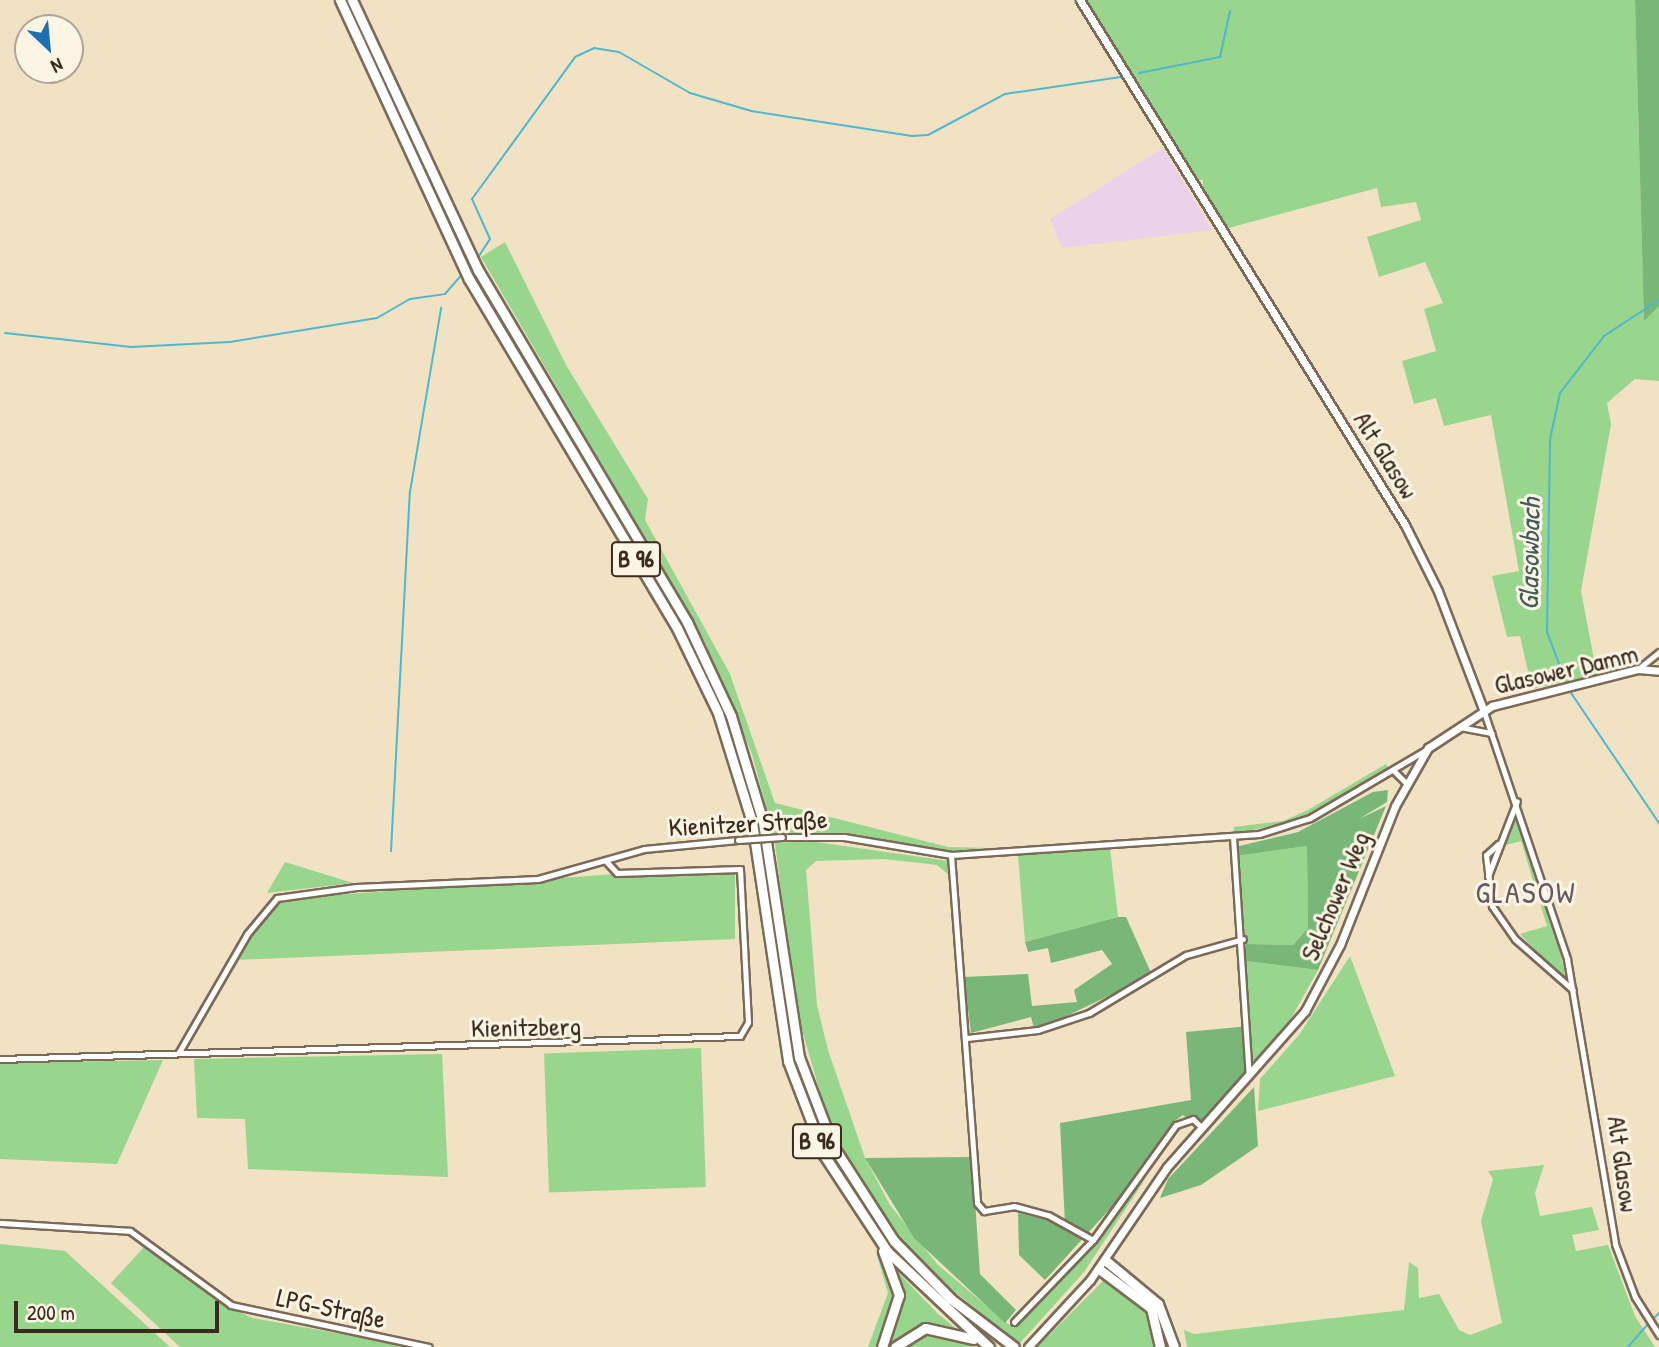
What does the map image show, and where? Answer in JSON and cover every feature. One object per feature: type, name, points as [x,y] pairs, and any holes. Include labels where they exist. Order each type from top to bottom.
[{"type":"highway","name":"B 96","points":[[340,0],[469,279],[677,628],[713,701],[752,822],[788,1061],[824,1155],[876,1237],[986,1345]]},
{"type":"highway","name":"B 96","points":[[352,0],[478,270],[687,622],[731,716],[763,822],[799,1057],[833,1146],[894,1241],[951,1299],[1014,1347]]},
{"type":"highway","points":[[876,1237],[899,1295],[882,1347]]},
{"type":"highway","points":[[1102,1264],[1150,1308],[1160,1347]]},
{"type":"highway","points":[[1102,1264],[1158,1304],[1174,1347]]},
{"type":"highway","points":[[895,1347],[925,1328],[945,1328],[986,1345]]},
{"type":"street","name":"Alt Glasow","points":[[1080,0],[1405,525],[1438,591],[1517,802],[1573,990],[1611,1227],[1645,1315],[1657,1333]]},
{"type":"street","points":[[1638,669],[1659,652]]},
{"type":"street","name":"Glasower Damm","points":[[1483,709],[1566,692],[1638,669],[1659,671]]},
{"type":"street","name":"Selchower Weg","points":[[1028,1347],[1102,1264],[1154,1184],[1294,1028],[1330,965],[1406,783],[1428,748],[1483,709]]},
{"type":"street","points":[[1454,727],[1492,734]]},
{"type":"street","name":"Kienitzer Straße","points":[[179,1052],[247,934],[277,898],[356,887],[538,879],[657,846],[782,837],[844,837],[951,855],[1233,837],[1295,826],[1394,771],[1428,748]]},
{"type":"street","points":[[1394,771],[1406,783]]},
{"type":"street","points":[[1488,876],[1498,844],[1517,802]]},
{"type":"street","points":[[1233,837],[1243,939],[1250,1079]]},
{"type":"street","points":[[1498,844],[1486,855],[1492,905],[1509,932],[1563,987],[1573,990]]},
{"type":"street","points":[[951,855],[980,1208],[1014,1206],[1048,1215],[1093,1240]]},
{"type":"street","name":"Kienitzberg","points":[[0,1059],[179,1052],[550,1047],[740,1037],[747,1022],[740,869],[617,873],[606,861]]},
{"type":"street","points":[[967,1038],[1038,1030],[1089,1013],[1186,955],[1243,939]]},
{"type":"street","points":[[1014,1322],[1093,1240],[1176,1125],[1193,1119],[1202,1128]]},
{"type":"street","name":"LPG-Straße","points":[[0,1223],[130,1231],[232,1305],[429,1347]]},
{"type":"shaded area","points":[[1163,148],[1212,230],[1062,248],[1050,219]]},
{"type":"green space","points":[[1085,0],[1635,0],[1644,320],[1659,306],[1659,381],[1635,379],[1607,403],[1611,424],[1581,591],[1597,675],[1532,689],[1520,636],[1507,637],[1492,576],[1519,571],[1491,415],[1444,426],[1436,398],[1414,404],[1402,361],[1436,351],[1424,309],[1443,303],[1425,262],[1379,277],[1367,237],[1421,220],[1416,202],[1381,207],[1377,188],[1225,229],[1202,190],[1203,180],[1196,180]]},
{"type":"green space","points":[[1635,0],[1659,0],[1659,306],[1644,321]]},
{"type":"green space","points":[[505,242],[566,365],[648,499],[645,520],[730,674],[775,803],[948,847],[989,848],[945,851],[846,833],[773,834],[752,754],[704,640],[481,257]]},
{"type":"green space","points":[[1386,764],[1390,771],[1309,816],[1233,835],[1234,827],[1283,821],[1308,810]]},
{"type":"green space","points":[[1388,790],[1387,802],[1359,819],[1386,806],[1318,970],[1246,961],[1246,944],[1293,945],[1308,928],[1307,846],[1236,856],[1235,847],[1298,832],[1373,792]]},
{"type":"green space","points":[[1515,808],[1553,924],[1568,985],[1520,934],[1547,926],[1521,841],[1502,846]]},
{"type":"green space","points":[[809,841],[949,861],[951,877],[937,865],[884,859],[816,861],[806,870],[817,1005],[828,1050],[865,1158],[890,1205],[938,1265],[1013,1328],[1146,1178],[1084,1272],[1019,1344],[935,1276],[897,1235],[855,1173],[825,1109],[795,1006],[775,843]]},
{"type":"green space","points":[[1307,846],[1308,928],[1293,945],[1246,944],[1236,856]]},
{"type":"green space","points":[[1110,848],[1118,917],[1025,942],[1018,855]]},
{"type":"green space","points":[[285,862],[353,883],[267,893]]},
{"type":"green space","points":[[735,865],[735,939],[235,960],[265,909],[282,899]]},
{"type":"green space","points":[[1126,917],[1152,975],[1050,1024],[1034,1028],[1031,1017],[971,1033],[964,977],[1028,974],[1032,1006],[1077,1002],[1074,990],[1112,964],[1102,950],[1051,963],[1048,948],[1028,952],[1025,942]]},
{"type":"green space","points":[[1350,956],[1395,1076],[1258,1111],[1260,1079],[1299,1035]]},
{"type":"green space","points":[[1246,961],[1318,970],[1288,1024],[1250,1073]]},
{"type":"green space","points":[[1250,1026],[1250,1073],[1197,1126],[1183,1115],[1175,1121],[1129,1188],[1045,1280],[1019,1255],[1018,1213],[1065,1224],[1060,1123],[1191,1100],[1186,1032]]},
{"type":"green space","points":[[701,1048],[706,1187],[549,1192],[544,1053]]},
{"type":"green space","points":[[442,1054],[448,1177],[248,1169],[245,1119],[197,1118],[194,1059]]},
{"type":"green space","points":[[163,1060],[117,1164],[0,1159],[0,1063]]},
{"type":"green space","points":[[1254,1087],[1258,1146],[1201,1185],[1160,1198],[1168,1179]]},
{"type":"green space","points":[[972,1157],[980,1274],[1016,1310],[1005,1323],[914,1238],[865,1158]]},
{"type":"green space","points":[[1544,1165],[1535,1193],[1540,1216],[1592,1207],[1599,1230],[1572,1235],[1576,1251],[1608,1245],[1635,1316],[1655,1347],[1187,1347],[1184,1330],[1194,1334],[1404,1310],[1409,1262],[1418,1268],[1419,1298],[1439,1294],[1459,1330],[1470,1335],[1502,1323],[1481,1221],[1493,1179],[1488,1171]]},
{"type":"green space","points":[[0,1244],[65,1251],[170,1347],[0,1347]]},
{"type":"green space","points":[[147,1244],[217,1301],[252,1318],[414,1347],[180,1347],[111,1283]]},
{"type":"green space","points":[[875,1249],[895,1290],[894,1309],[879,1347],[868,1347],[888,1293]]},
{"type":"green space","points":[[895,1269],[938,1314],[957,1329],[916,1327],[887,1347],[901,1310]]},
{"type":"green space","points":[[1105,1279],[1148,1309],[1156,1347],[1037,1347]]},
{"type":"green space","points":[[925,1332],[961,1338],[976,1347],[902,1347]]},
{"type":"waterway","points":[[1139,73],[1220,57],[1230,11]]},
{"type":"waterway","points":[[477,259],[490,239],[472,199],[575,57],[594,48],[619,52],[690,93],[751,111],[912,136],[928,135],[1005,94],[1121,77]]},
{"type":"waterway","points":[[5,333],[131,347],[230,342],[377,318],[410,299],[445,294],[463,273]]},
{"type":"waterway","name":"Glasowbach","points":[[1567,685],[1547,632],[1550,439],[1560,393],[1604,336],[1659,300]]},
{"type":"waterway","points":[[391,851],[410,492],[441,308]]},
{"type":"waterway","name":"Glasowbach","points":[[1569,690],[1659,823]]},
{"type":"waterway","name":"Glasowbach","points":[[1652,1320],[1659,1313]]},
{"type":"waterway","name":"Glasowbach","points":[[1628,1347],[1648,1324]]},
{"type":"district","name":"GLASOW","points":[[1526,892]]}]
